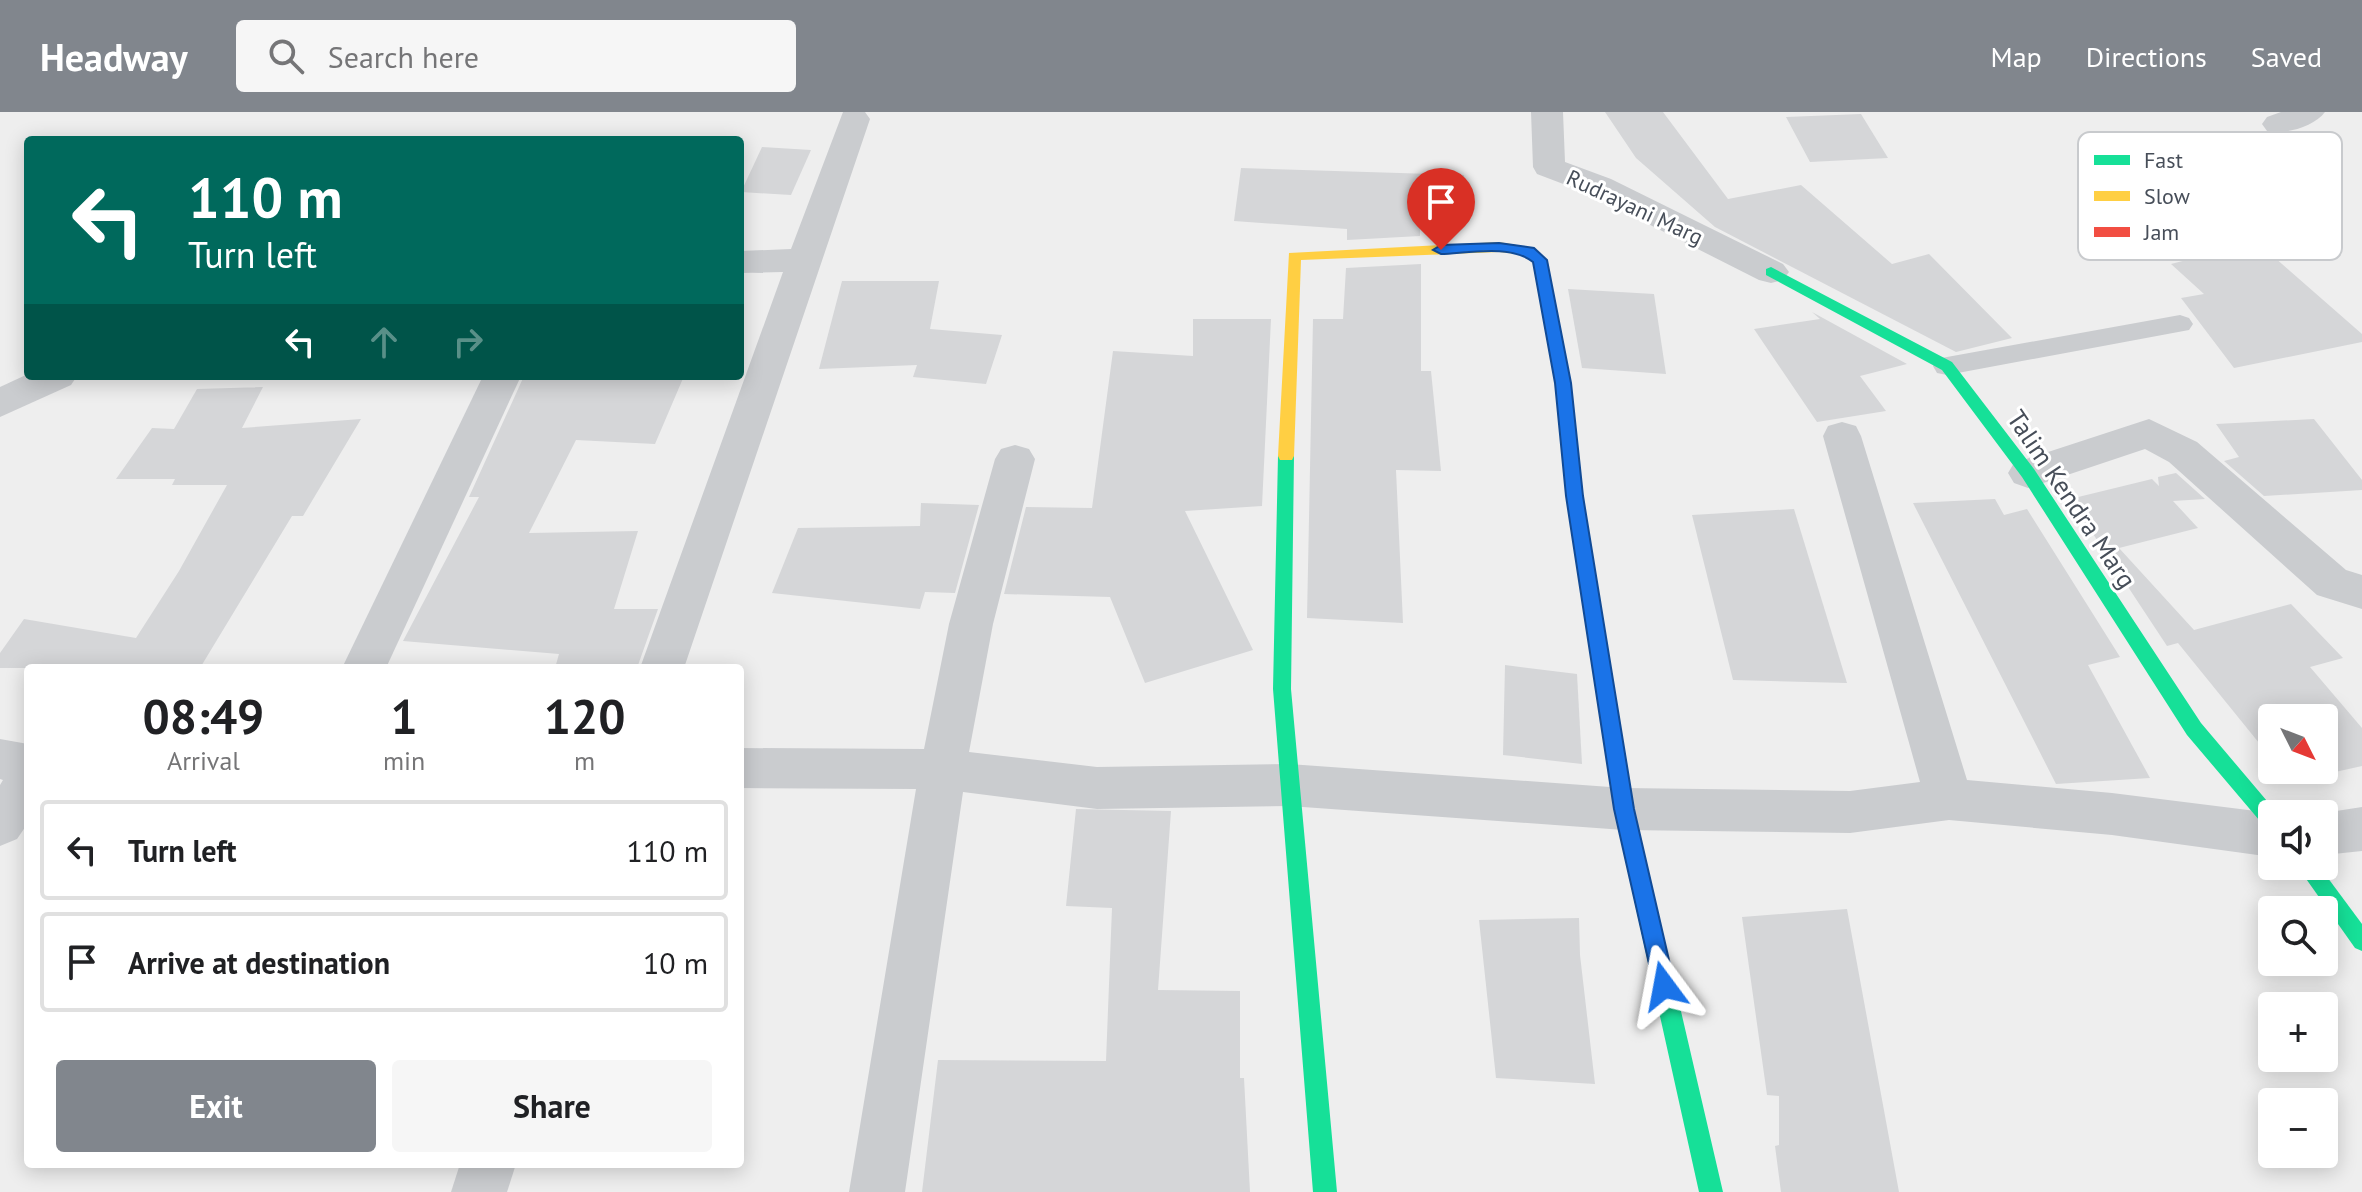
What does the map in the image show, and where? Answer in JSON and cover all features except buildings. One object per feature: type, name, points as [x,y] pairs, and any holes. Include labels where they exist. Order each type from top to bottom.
[{"type":"street","name":"Rudrayani Marg","points":[[1547,112],[1549,167],[1599,186],[1771,272]]},
{"type":"street","points":[[2278,124],[2309,112]]},
{"type":"street","points":[[663,664],[854,119]]},
{"type":"street","points":[[1325,1192],[1282,689],[1284,518],[1294,256],[1499,247],[1529,251],[1540,260],[1563,383],[1574,496],[1624,809],[1711,1192]]},
{"type":"street","points":[[744,262],[805,260]]},
{"type":"street","name":"Talim Kendra Marg","points":[[1771,272],[1947,366],[2028,473],[2194,729],[2258,804]]},
{"type":"street","points":[[0,403],[49,380]]},
{"type":"street","points":[[366,664],[500,380]]},
{"type":"street","points":[[2028,473],[2149,433],[2183,452],[2332,583],[2362,592]]},
{"type":"street","points":[[1842,436],[1949,799]]},
{"type":"street","points":[[877,1192],[943,769],[971,624],[1015,459]]},
{"type":"street","points":[[0,759],[24,763]]},
{"type":"street","points":[[744,768],[943,769],[1097,788],[1289,785],[1624,809],[1850,812],[1949,799],[2112,814],[2258,833]]},
{"type":"street","points":[[0,824],[24,789]]},
{"type":"street","points":[[2338,832],[2362,829]]},
{"type":"street","points":[[2317,880],[2362,941]]},
{"type":"street","points":[[479,1192],[487,1168]]},
{"type":"lane","points":[[1947,366],[2180,324]]},
{"type":"traffic: fast","points":[[1771,272],[1947,366],[2028,473],[2194,729],[2258,804]]},
{"type":"traffic: fast","points":[[1286,456],[1282,689],[1325,1192]]},
{"type":"traffic: fast","points":[[1613,741],[1624,809],[1711,1192]]},
{"type":"traffic: fast","points":[[2317,880],[2362,941]]},
{"type":"traffic: slow","points":[[1286,456],[1294,256],[1499,247],[1529,251],[1540,260],[1548,304]]},
{"type":"traffic: jam","points":[[1548,304],[1563,383],[1574,496],[1613,741]]},
{"type":"route","points":[[1441,250],[1499,247],[1529,251],[1540,260],[1563,383],[1574,496],[1624,809],[1664,986]]}]
